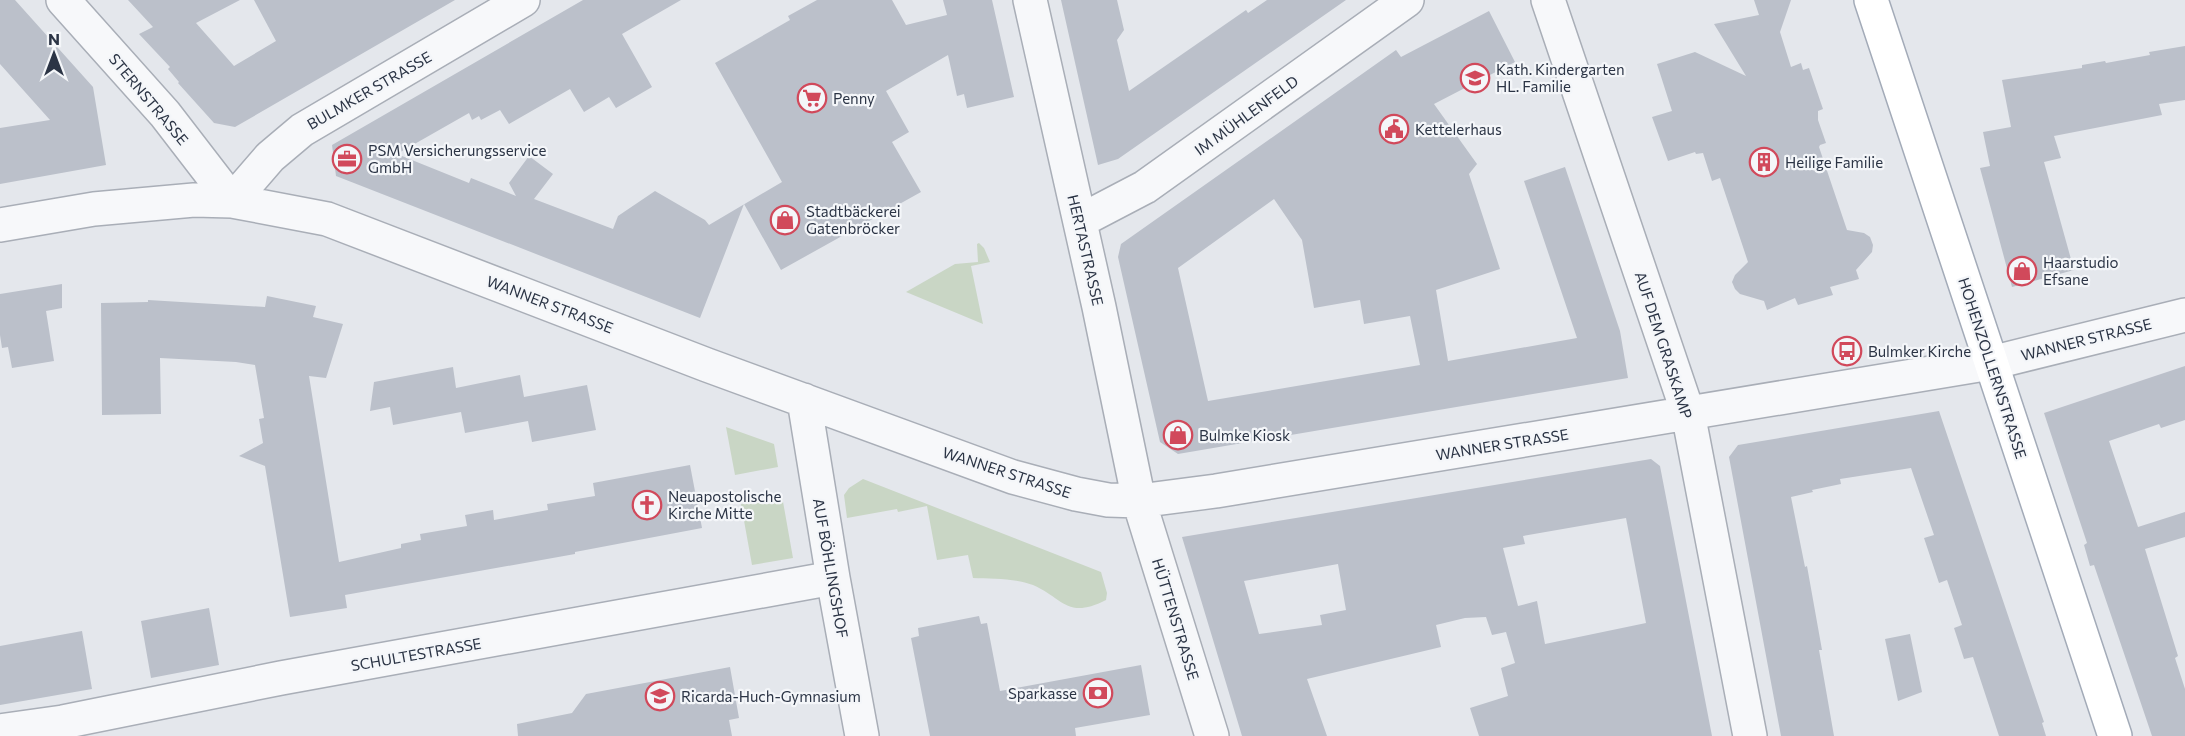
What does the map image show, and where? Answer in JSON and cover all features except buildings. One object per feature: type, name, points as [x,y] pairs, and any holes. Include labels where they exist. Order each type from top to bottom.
[{"type":"main road","name":"HOHENZOLLERNSTRASSE","points":[[1871,0],[2115,736]]},
{"type":"street","name":"STERNSTRASSE","points":[[63,0],[165,114],[232,201]]},
{"type":"street","name":"BULMKER STRASSE","points":[[232,201],[270,157],[302,130],[523,0]]},
{"type":"street","name":"HERTASTRASSE","points":[[1030,0],[1080,221],[1139,501]]},
{"type":"street","name":"IM MÜHLENFELD","points":[[1080,221],[1145,188],[1407,0]]},
{"type":"street","name":"AUF DEM GRASKAMP","points":[[1548,0],[1688,413],[1749,736]]},
{"type":"street","name":"WANNER STRASSE","points":[[0,225],[94,209],[158,202],[232,201],[327,219],[1013,477],[1108,500],[1139,501],[1228,489],[1991,363],[2185,315]]},
{"type":"street","name":"AUF BÖHLINGSHOF","points":[[804,400],[832,578],[862,736]]},
{"type":"street","name":"HÜTTENSTRASSE","points":[[1139,501],[1212,736]]},
{"type":"street","name":"SCHULTESTRASSE","points":[[0,731],[65,729],[281,678],[832,578]]},
{"type":"green space","points":[[979,243],[984,248],[990,262],[971,266],[983,324],[906,292],[955,264],[978,262],[977,244]]},
{"type":"green space","points":[[726,427],[774,444],[778,467],[735,475]]},
{"type":"green space","points":[[863,479],[1101,572],[1107,593],[1106,600],[1093,606],[1074,607],[1066,605],[1033,585],[1003,579],[973,578],[968,555],[937,560],[927,506],[847,518],[844,495],[849,488]]},
{"type":"green space","points":[[782,496],[793,558],[752,565],[741,504]]},
{"type":"place","name":"Kath. Kindergarten HL. Familie","points":[[1475,78]]},
{"type":"place","name":"Penny","points":[[812,98]]},
{"type":"place","name":"Kettelerhaus","points":[[1394,129]]},
{"type":"place","name":"PSM Versicherungsservice GmbH","points":[[347,159]]},
{"type":"place","name":"Heilige Familie","points":[[1764,162]]},
{"type":"place","name":"Stadtbäckerei Gatenbröcker","points":[[785,220]]},
{"type":"place","name":"Haarstudio Efsane","points":[[2022,271]]},
{"type":"place","name":"Bulmker Kirche","points":[[1847,351]]},
{"type":"place","name":"Bulmke Kiosk","points":[[1178,435]]},
{"type":"place","name":"Neuapostolische Kirche Mitte","points":[[647,505]]},
{"type":"place","name":"Sparkasse","points":[[1098,693]]},
{"type":"place","name":"Ricarda-Huch-Gymnasium","points":[[660,696]]}]
